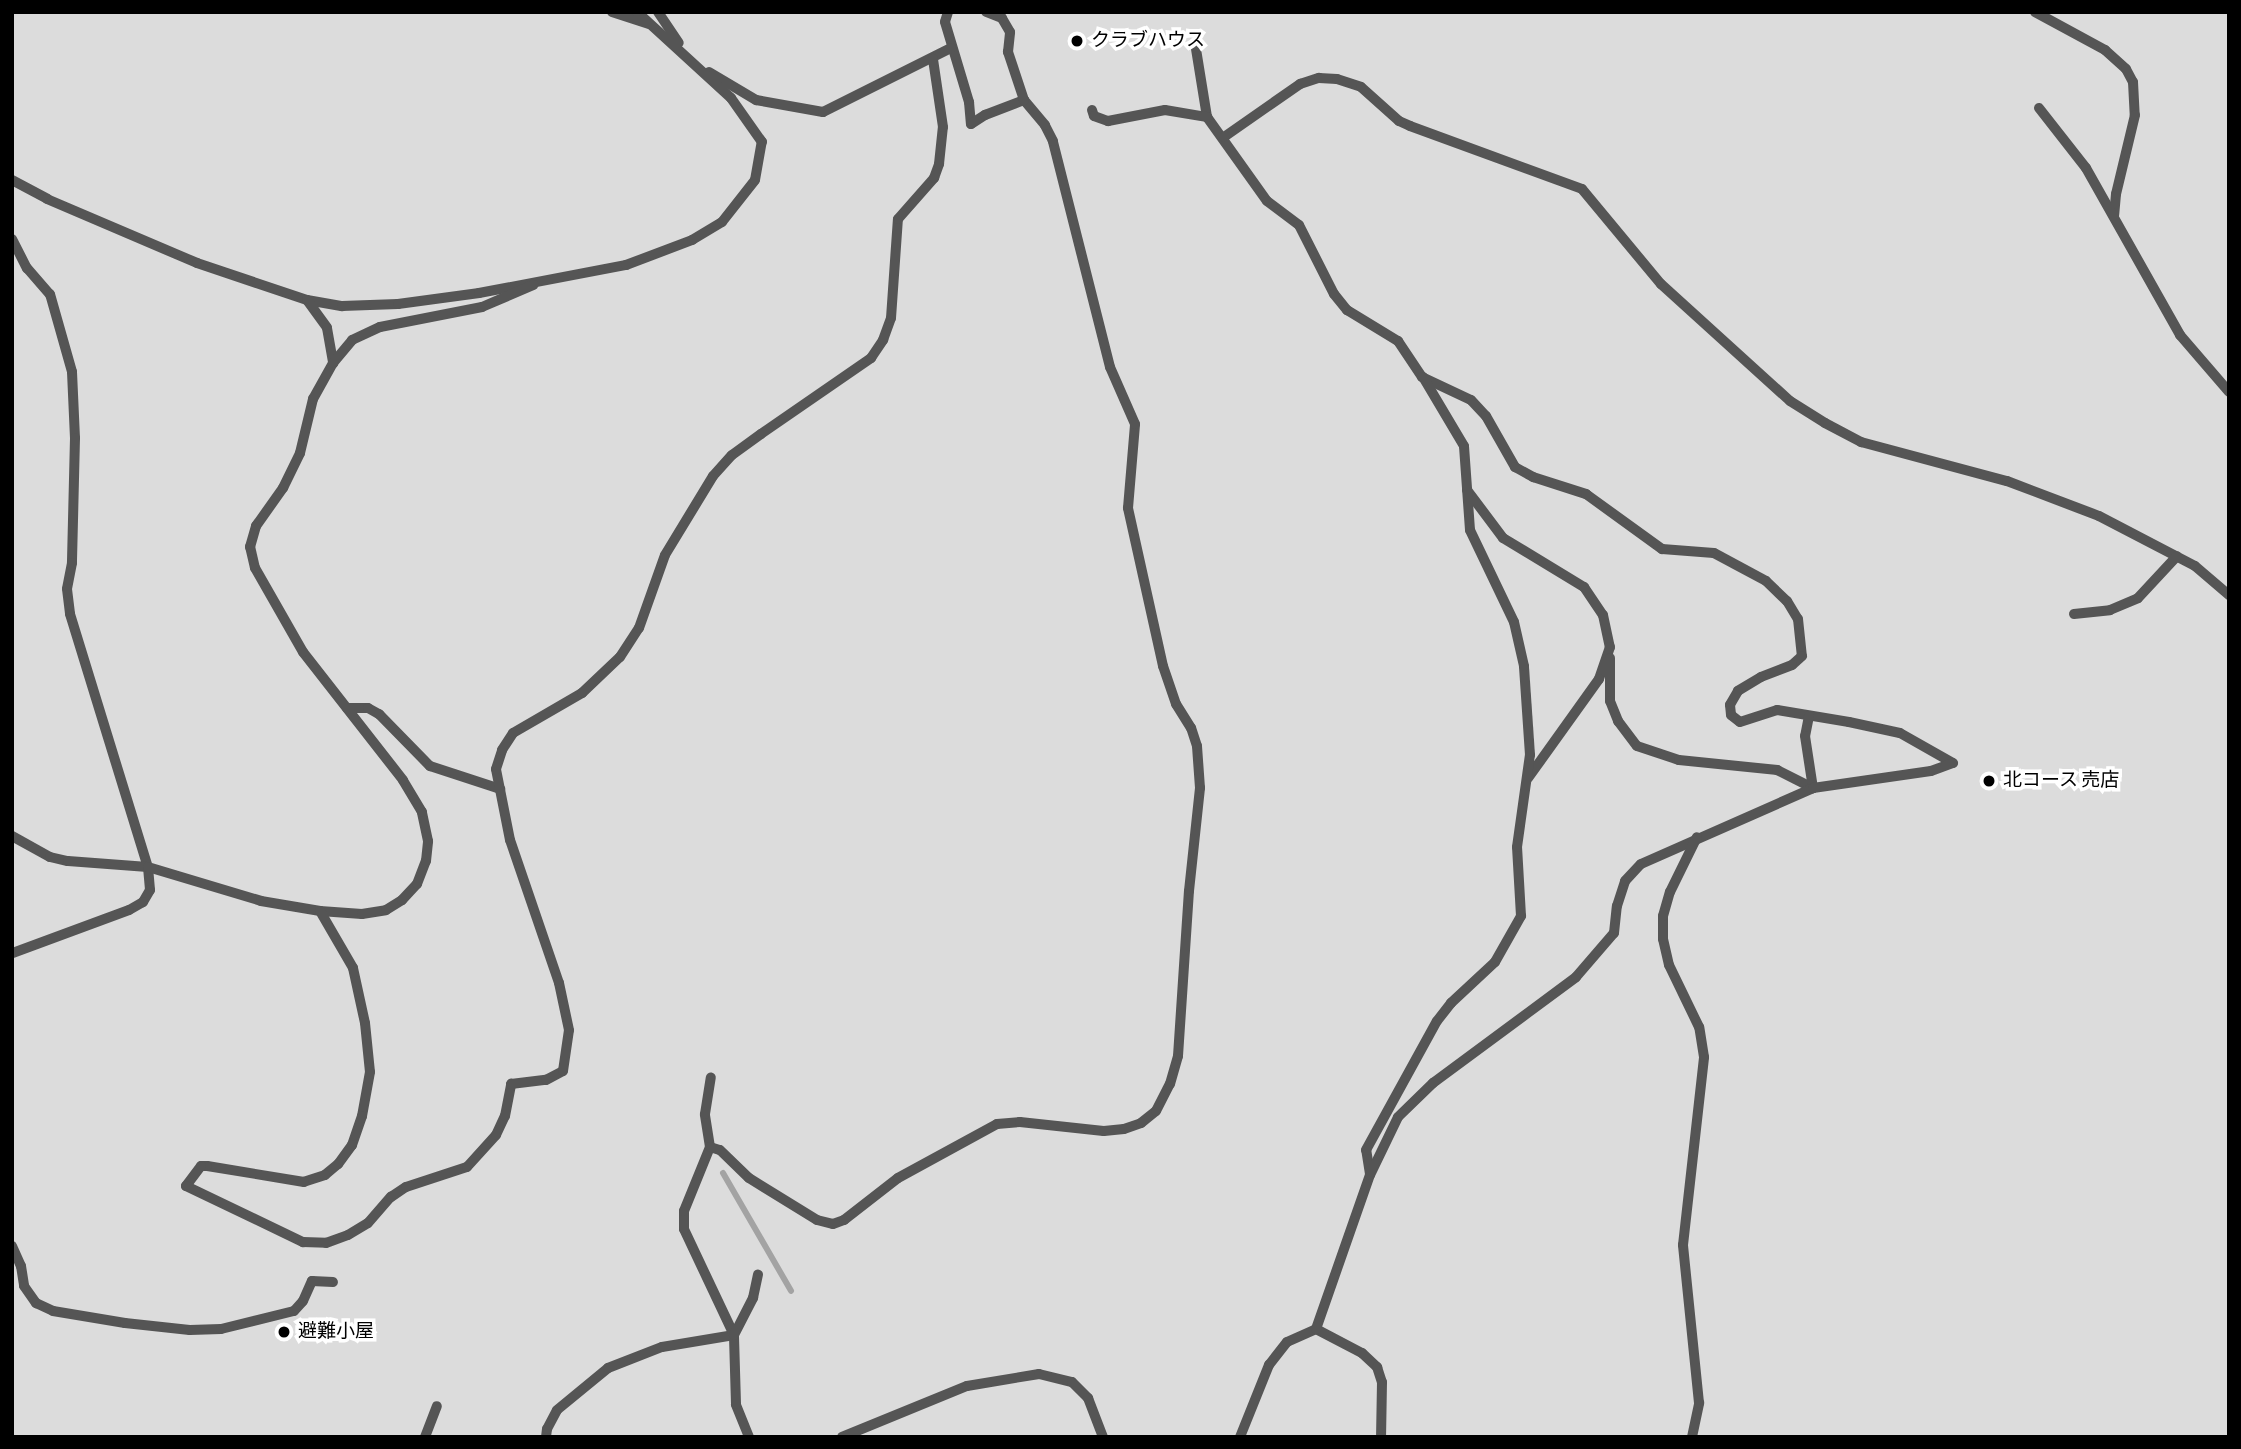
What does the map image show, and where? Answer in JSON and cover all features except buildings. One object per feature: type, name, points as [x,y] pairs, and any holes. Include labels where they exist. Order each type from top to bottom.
[{"type":"lane","points":[[612,12],[655,27]]},
{"type":"lane","points":[[12,180],[47,199],[197,264],[307,300],[342,306],[398,304],[533,285],[626,265],[680,245],[722,222],[743,200],[755,180],[761,162],[762,142],[731,99],[637,12]]},
{"type":"lane","points":[[658,12],[693,63],[756,100],[823,112],[933,60],[951,48]]},
{"type":"lane","points":[[948,12],[945,22],[969,102],[971,124],[985,114],[1024,100]]},
{"type":"lane","points":[[710,1147],[720,1150],[750,1178],[817,1220],[833,1224],[844,1220],[898,1178],[997,1124],[1020,1122],[1104,1131],[1124,1129],[1142,1123],[1156,1111],[1170,1084],[1178,1056],[1189,891],[1200,788],[1197,746],[1191,728],[1176,704],[1163,666],[1128,508],[1135,425],[1110,367],[1053,141],[1045,125],[1024,100],[1008,52],[1010,32],[1002,18],[986,12]]},
{"type":"lane","points":[[2035,12],[2118,59],[2133,82],[2135,115],[2116,194],[2114,217]]},
{"type":"lane","points":[[1196,49],[1207,117],[1224,137],[1243,170],[1267,201],[1299,225],[1334,294],[1347,310],[1398,341],[1464,446],[1470,530],[1514,622],[1524,666],[1530,755],[1517,847],[1521,916],[1495,962],[1451,1003],[1437,1021],[1366,1150],[1370,1175]]},
{"type":"lane","points":[[320,911],[353,968],[365,1023],[370,1072],[362,1116],[352,1145],[338,1164],[325,1175],[304,1182],[201,1166],[186,1186],[303,1242],[326,1243],[348,1235],[368,1223],[391,1197],[406,1187],[467,1167],[496,1135],[505,1116],[511,1084],[546,1080],[563,1071],[569,1030],[559,983],[510,840],[496,769],[502,750],[513,733],[582,693],[620,657],[639,628],[665,555],[713,475],[751,441],[871,358],[883,340],[891,318],[898,219],[934,178],[939,164],[943,127],[933,60]]},
{"type":"lane","points":[[1224,137],[1300,84],[1319,78],[1337,79],[1361,87],[1399,121],[1582,189],[1661,284],[1790,401],[1825,423],[1861,442],[2007,481],[2088,511],[2195,566],[2229,595]]},
{"type":"lane","points":[[2039,108],[2086,168],[2180,335],[2229,392]]},
{"type":"lane","points":[[1092,110],[1094,116],[1108,121],[1165,110],[1207,117]]},
{"type":"lane","points":[[12,239],[27,268],[50,294],[69,361],[75,438],[72,564],[67,589],[70,614],[148,867],[150,890],[143,901],[84,929],[13,953]]},
{"type":"lane","points":[[12,836],[50,857],[68,861],[148,867],[261,901],[320,911],[362,914],[386,910],[402,900],[417,884],[426,861],[428,841],[422,812],[403,780],[303,652],[255,568],[250,547],[256,526],[284,488],[300,453],[313,399],[333,363],[352,340],[380,327],[482,307],[533,285]]},
{"type":"lane","points":[[307,300],[327,328],[333,363]]},
{"type":"lane","points":[[1240,1437],[1269,1365],[1287,1342],[1316,1329],[1370,1175],[1398,1117],[1412,1100],[1576,977],[1614,933],[1617,906],[1625,881],[1641,864],[1813,788],[1931,771],[1953,763],[1900,733],[1777,710],[1740,722],[1731,715],[1730,705],[1738,691],[1761,677],[1792,665],[1802,656],[1798,619],[1766,581],[1714,553],[1662,549],[1586,494],[1533,477],[1515,467],[1486,416],[1471,400],[1422,377]]},
{"type":"lane","points":[[1465,487],[1488,522],[1503,538],[1584,587],[1603,615],[1610,647],[1610,701],[1618,721],[1637,746],[1679,760],[1777,770],[1813,788]]},
{"type":"lane","points":[[2074,614],[2110,610],[2138,598],[2177,556]]},
{"type":"lane","points":[[1524,783],[1600,679],[1610,647]]},
{"type":"lane","points":[[347,708],[368,708],[379,714],[430,766],[500,789]]},
{"type":"lane","points":[[1809,716],[1805,736],[1813,788]]},
{"type":"lane","points":[[1692,1437],[1699,1403],[1683,1245],[1704,1057],[1699,1027],[1669,965],[1663,939],[1663,916],[1670,891],[1697,837]]},
{"type":"lane","points":[[711,1077],[705,1114],[710,1147],[684,1212],[684,1229],[734,1335],[736,1404],[749,1437]]},
{"type":"lane","points":[[12,1246],[21,1266],[24,1286],[36,1303],[53,1311],[125,1323],[221,1329],[294,1311],[303,1301],[312,1280],[333,1282]]},
{"type":"lane","points":[[734,1335],[753,1298],[758,1275]]},
{"type":"lane","points":[[1316,1329],[1362,1353],[1377,1367],[1382,1382],[1381,1437]]},
{"type":"lane","points":[[546,1437],[557,1410],[608,1368],[662,1347],[734,1335]]},
{"type":"lane","points":[[842,1437],[967,1386],[1038,1374],[1072,1382],[1088,1398],[1103,1437]]},
{"type":"lane","points":[[425,1437],[437,1406]]},
{"type":"shaded area","points":[[12,12],[2229,12],[2229,1437],[12,1437]]},
{"type":"waterway","points":[[723,1173],[791,1291]]},
{"type":"place","name":"クラブハウス","points":[[1077,41]]},
{"type":"place","name":"北コース 売店","points":[[1989,781]]},
{"type":"place","name":"避難小屋","points":[[284,1332]]}]
